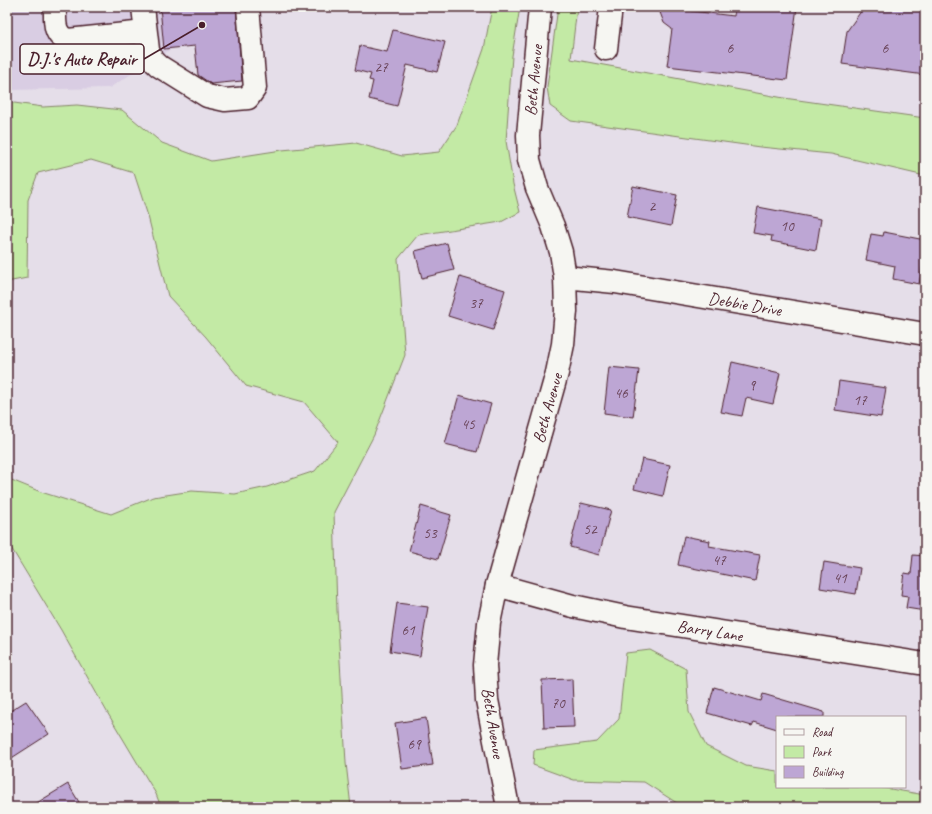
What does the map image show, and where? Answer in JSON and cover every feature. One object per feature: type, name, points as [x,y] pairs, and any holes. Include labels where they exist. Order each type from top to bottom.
[{"type":"street","points":[[55,7],[56,30],[58,35],[63,39],[68,40],[145,32]]},
{"type":"street","points":[[143,7],[149,56],[159,66],[207,96],[225,100],[248,98],[254,88],[248,7]]},
{"type":"street","name":"Beth Avenue","points":[[508,807],[487,700],[485,665],[489,623],[496,585],[557,372],[563,344],[566,311],[565,277],[561,252],[553,226],[537,188],[529,160],[528,135],[540,7]]},
{"type":"street","points":[[606,49],[611,7]]},
{"type":"street","name":"Debbie Drive","points":[[565,277],[614,282],[925,334]]},
{"type":"street","name":"Barry Lane","points":[[496,585],[573,606],[625,617],[925,664]]},
{"type":"shaded area","points":[[7,7],[239,7],[109,88],[7,90]]},
{"type":"green space","points":[[492,7],[520,7],[512,56],[506,141],[513,184],[520,212],[501,222],[418,235],[398,259],[405,355],[374,435],[334,512],[337,610],[346,763],[351,807],[161,807],[156,794],[107,712],[61,630],[7,541],[7,480],[9,479],[41,492],[111,514],[153,497],[192,491],[235,494],[267,487],[315,471],[338,442],[304,402],[246,386],[206,337],[168,296],[148,216],[134,173],[91,160],[38,173],[28,200],[27,278],[7,282],[7,102],[43,107],[77,105],[122,110],[162,143],[211,161],[282,150],[356,143],[402,156],[439,152],[457,125],[484,49]]},
{"type":"green space","points":[[558,7],[577,7],[571,59],[784,98],[925,118],[925,176],[831,154],[760,147],[571,121],[550,106],[547,87]]},
{"type":"green space","points":[[650,650],[686,669],[689,712],[706,746],[746,766],[776,771],[776,788],[885,788],[925,795],[925,807],[680,807],[680,805],[644,782],[574,780],[533,765],[534,750],[597,742],[619,719],[626,653]]},
{"type":"building","points":[[160,7],[236,7],[242,81],[211,84],[198,75],[195,46],[164,49]]},
{"type":"building","points":[[658,7],[691,7],[691,11],[734,16],[735,7],[797,7],[787,80],[667,66],[672,29],[664,23]]},
{"type":"building","points":[[864,7],[925,7],[925,75],[842,64],[847,31]]},
{"type":"building","points":[[393,30],[445,42],[437,72],[407,65],[397,106],[369,99],[373,81],[369,80],[371,74],[355,70],[360,46],[387,52]]},
{"type":"building","points":[[633,186],[677,195],[671,226],[627,217]]},
{"type":"building","points":[[758,207],[821,219],[816,250],[771,241],[772,236],[753,233]]},
{"type":"building","points":[[884,232],[925,240],[925,254],[919,284],[893,279],[895,266],[866,260],[871,234],[883,236]]},
{"type":"building","points":[[447,243],[454,270],[422,278],[415,251]]},
{"type":"building","points":[[460,277],[505,290],[493,330],[448,316]]},
{"type":"building","points":[[732,362],[780,373],[773,404],[746,398],[742,416],[721,412]]},
{"type":"building","points":[[609,367],[639,370],[633,417],[604,413]]},
{"type":"building","points":[[839,381],[886,388],[881,417],[835,410]]},
{"type":"building","points":[[459,395],[491,404],[477,452],[445,444]]},
{"type":"building","points":[[642,459],[670,465],[663,496],[634,489]]},
{"type":"building","points":[[581,503],[611,510],[599,555],[570,547]]},
{"type":"building","points":[[421,506],[451,515],[438,559],[409,551]]},
{"type":"building","points":[[684,536],[710,541],[709,546],[760,555],[755,581],[678,565]]},
{"type":"building","points":[[913,555],[925,556],[925,611],[906,608],[908,596],[901,595],[904,573],[911,574]]},
{"type":"building","points":[[824,562],[860,568],[856,594],[820,588]]},
{"type":"building","points":[[397,603],[428,607],[420,656],[390,651]]},
{"type":"building","points":[[572,679],[574,727],[544,728],[542,680]]},
{"type":"building","points":[[714,687],[761,701],[763,694],[824,712],[824,716],[776,716],[776,729],[754,722],[752,726],[707,713]]},
{"type":"building","points":[[26,701],[49,734],[7,761],[7,713]]},
{"type":"building","points":[[426,718],[433,765],[402,769],[395,723]]},
{"type":"building","points":[[68,784],[82,807],[30,807]]},
{"type":"place","name":"D.J.'s Auto Repair","points":[[202,25]]}]
